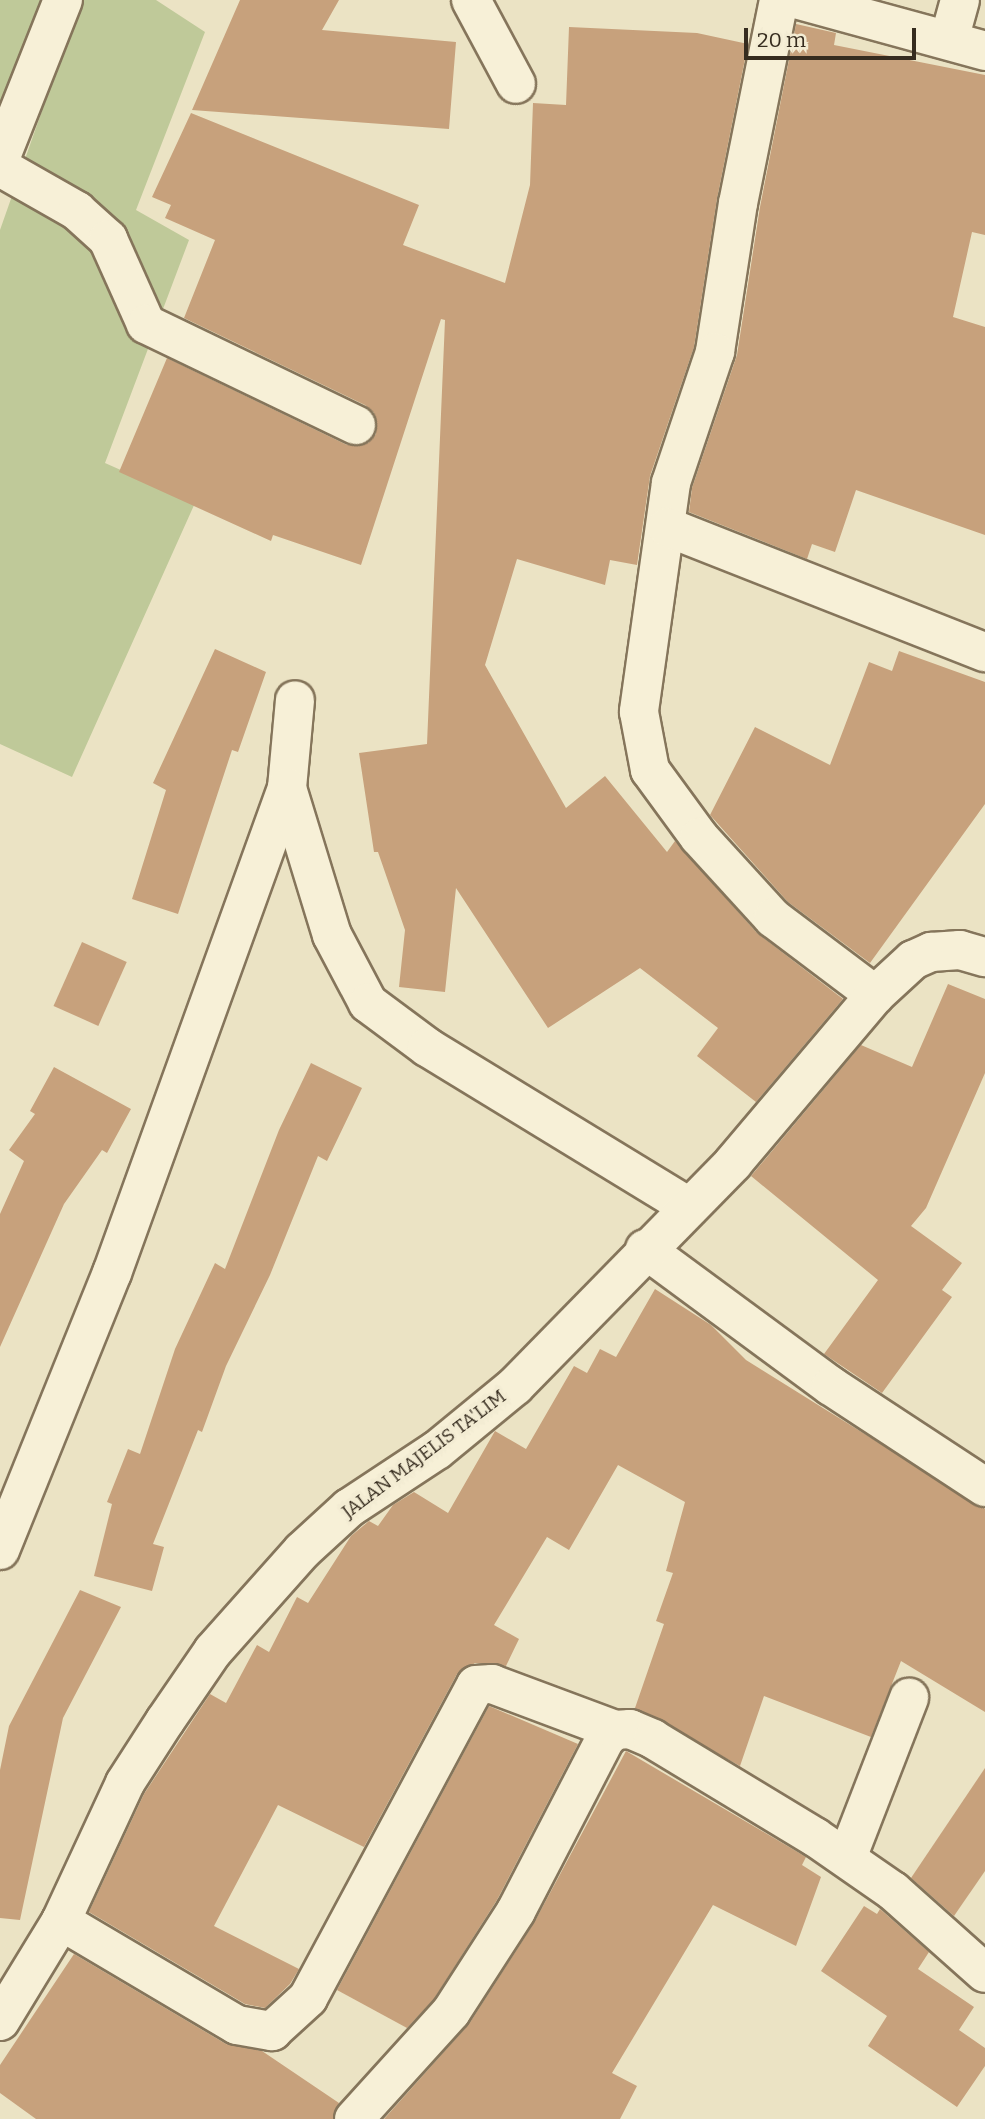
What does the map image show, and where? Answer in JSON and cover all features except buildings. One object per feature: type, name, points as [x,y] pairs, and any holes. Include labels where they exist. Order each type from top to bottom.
[{"type":"street","points":[[0,159],[63,0]]},
{"type":"street","points":[[471,0],[516,84]]},
{"type":"street","points":[[779,0],[738,204],[715,352],[671,483],[667,527],[643,661],[639,712],[650,769],[699,837],[772,918],[875,995]]},
{"type":"street","points":[[799,0],[985,51]]},
{"type":"street","points":[[948,40],[960,0]]},
{"type":"street","points":[[0,167],[77,211],[108,239],[146,324],[172,340],[260,375],[356,425]]},
{"type":"street","points":[[667,527],[985,652]]},
{"type":"street","points":[[0,1550],[112,1273],[287,788],[295,700]]},
{"type":"street","points":[[287,788],[332,935],[368,1003],[427,1047],[689,1208]]},
{"type":"street","name":"JALAN MAJELIS TA'LIM","points":[[0,2021],[61,1921],[125,1783],[213,1651],[302,1551],[349,1508],[436,1450],[515,1386],[645,1249],[689,1208],[785,1104],[875,995],[913,960],[931,951],[960,950],[985,957]]},
{"type":"street","points":[[645,1249],[831,1386],[985,1487]]},
{"type":"street","points":[[61,1921],[237,2025],[272,2031],[308,1998],[476,1685],[492,1684],[615,1730],[630,1729],[653,1739],[847,1858],[893,1891],[985,1973]]},
{"type":"street","points":[[847,1858],[909,1699]]},
{"type":"street","points":[[354,2119],[451,2012],[516,1911],[605,1739],[615,1730]]},
{"type":"green space","points":[[0,0],[63,0],[0,159]]},
{"type":"green space","points":[[81,0],[156,0],[205,32],[136,210],[189,240],[105,463],[195,503],[72,777],[0,744],[0,230]]}]
